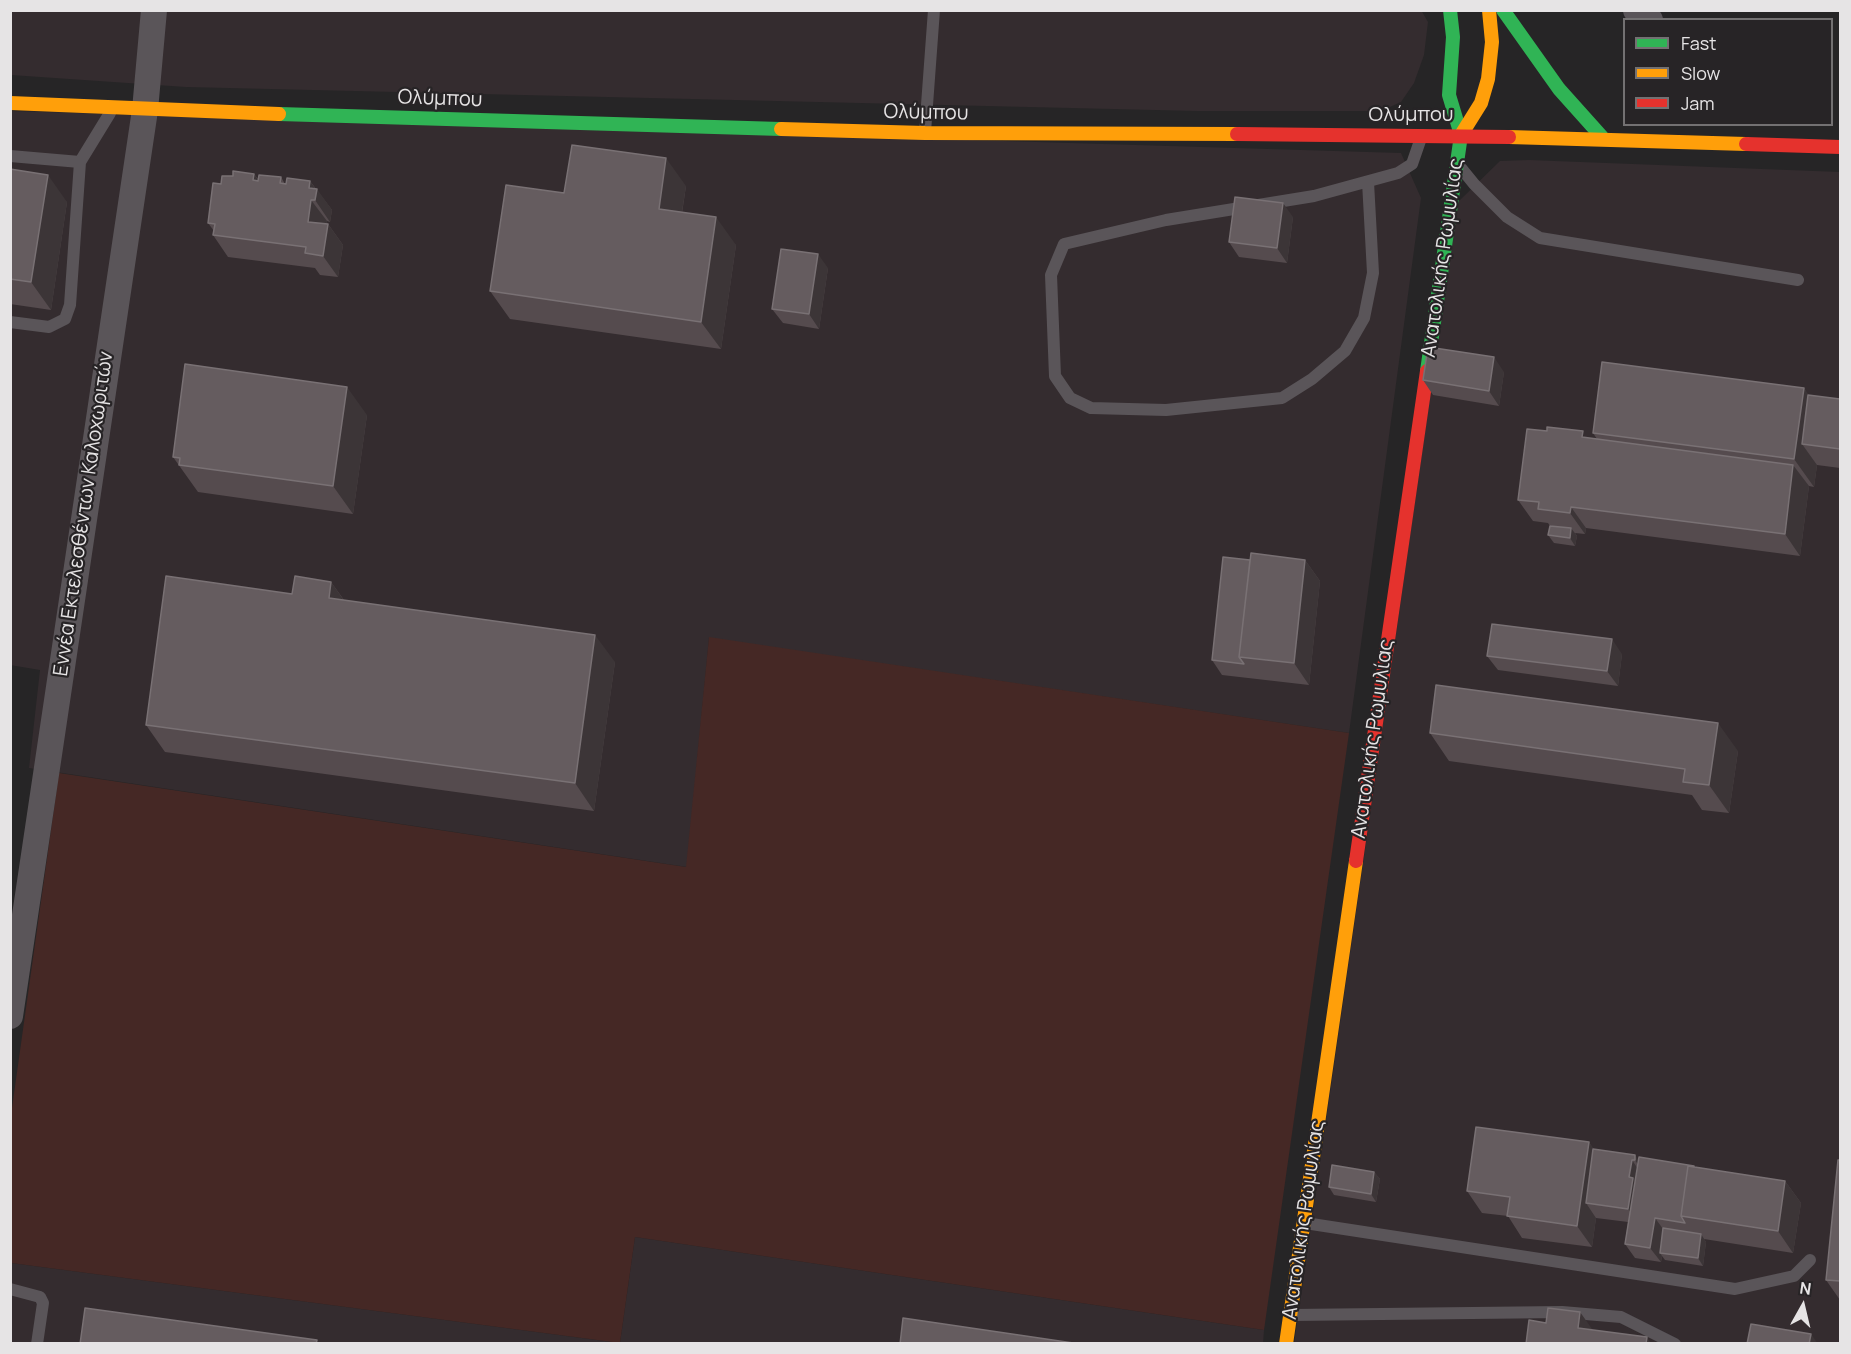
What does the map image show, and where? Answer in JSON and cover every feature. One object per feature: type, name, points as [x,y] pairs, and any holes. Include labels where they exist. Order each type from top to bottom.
[{"type":"main road","points":[[1450,10],[1454,37],[1449,95],[1461,135]]},
{"type":"main road","points":[[1461,135],[1481,104],[1488,79],[1492,42],[1489,10]]},
{"type":"main road","points":[[1503,10],[1559,89],[1602,137]]},
{"type":"main road","name":"Ολύμπου","points":[[10,103],[112,109],[925,133],[1422,134],[1602,137],[1666,141],[1741,135],[1840,147]]},
{"type":"main road","points":[[1666,141],[1678,130]]},
{"type":"main road","name":"Ανατολικής Ρωμυλίας","points":[[1286,1344],[1461,135]]},
{"type":"street","name":"Εννέα Εκτελεσθέντων Καλοχωριτών","points":[[10,1016],[145,110],[154,10]]},
{"type":"lane","points":[[925,133],[934,10]]},
{"type":"lane","points":[[10,322],[49,327],[65,319],[70,305],[80,162],[112,109]]},
{"type":"lane","points":[[1368,182],[1373,273],[1364,318],[1345,351],[1312,379],[1282,398],[1166,411],[1091,408],[1070,398],[1055,376],[1051,275],[1065,244],[1166,220],[1314,196],[1398,173],[1412,164],[1422,134]]},
{"type":"lane","points":[[10,156],[80,162]]},
{"type":"lane","points":[[1457,162],[1474,184],[1507,217],[1540,238],[1798,280]]},
{"type":"lane","points":[[1303,1223],[1735,1289],[1794,1276],[1810,1260]]},
{"type":"lane","points":[[10,1289],[40,1297],[43,1303],[37,1344]]},
{"type":"lane","points":[[1290,1316],[1563,1312],[1621,1317],[1675,1344]]},
{"type":"shaded area","points":[[1421,10],[1428,22],[1424,55],[1414,83],[1401,102],[1381,111],[1197,111],[186,87],[11,75],[10,11]]},
{"type":"shaded area","points":[[10,111],[1401,153],[1421,198],[1349,733],[709,638],[687,867],[29,768],[40,670],[10,665]]},
{"type":"shaded area","points":[[1529,160],[1840,172],[1840,1343],[1294,1344],[1458,202],[1500,161]]},
{"type":"shaded area","points":[[709,637],[1349,733],[1264,1330],[635,1237],[620,1343],[11,1263],[11,1115],[59,773],[686,867]]},
{"type":"shaded area","points":[[635,1237],[1264,1330],[1263,1344],[11,1344],[11,1263],[620,1343]]},
{"type":"building","points":[[572,145],[666,158],[659,209],[716,217],[701,322],[490,291],[506,185],[564,193]]},
{"type":"building","points":[[10,169],[48,175],[31,282],[10,279]]},
{"type":"building","points":[[233,171],[254,174],[253,180],[258,181],[259,175],[281,177],[280,183],[286,184],[287,178],[310,181],[309,188],[317,189],[315,200],[311,200],[308,222],[328,224],[323,256],[305,253],[306,247],[213,235],[215,224],[208,223],[213,183],[221,184],[222,176],[233,176]]},
{"type":"building","points":[[1235,197],[1283,203],[1277,248],[1229,242]]},
{"type":"building","points":[[781,249],[818,254],[809,314],[772,309]]},
{"type":"building","points":[[1428,347],[1494,357],[1489,391],[1423,380]]},
{"type":"building","points":[[1602,362],[1804,388],[1794,459],[1593,433]]},
{"type":"building","points":[[185,364],[347,387],[333,486],[179,465],[180,458],[173,457]]},
{"type":"building","points":[[1808,395],[1840,399],[1840,449],[1802,444]]},
{"type":"building","points":[[1547,427],[1583,431],[1582,437],[1793,465],[1785,534],[1571,507],[1570,513],[1538,509],[1539,502],[1518,500],[1527,429],[1547,431]]},
{"type":"building","points":[[1550,526],[1571,528],[1570,538],[1548,535]]},
{"type":"building","points":[[1251,553],[1305,560],[1294,663],[1239,657]]},
{"type":"building","points":[[1223,557],[1250,560],[1239,657],[1244,664],[1212,660]]},
{"type":"building","points":[[166,576],[292,594],[295,576],[331,582],[329,598],[595,635],[575,783],[146,725]]},
{"type":"building","points":[[1492,624],[1612,639],[1607,671],[1487,656]]},
{"type":"building","points":[[1436,685],[1718,723],[1709,785],[1683,782],[1685,769],[1430,733]]},
{"type":"building","points":[[1476,1127],[1589,1142],[1577,1226],[1507,1216],[1510,1197],[1467,1191]]},
{"type":"building","points":[[1593,1149],[1635,1155],[1629,1177],[1633,1178],[1628,1209],[1586,1203]]},
{"type":"building","points":[[1639,1157],[1694,1166],[1688,1166],[1681,1216],[1685,1223],[1655,1218],[1650,1248],[1625,1244]]},
{"type":"building","points":[[1838,1160],[1840,1160],[1840,1281],[1826,1280]]},
{"type":"building","points":[[1332,1165],[1374,1172],[1371,1194],[1329,1187]]},
{"type":"building","points":[[1688,1166],[1785,1181],[1778,1231],[1681,1216]]},
{"type":"building","points":[[1663,1228],[1701,1234],[1698,1258],[1660,1253]]},
{"type":"building","points":[[85,1308],[317,1340],[316,1344],[80,1344]]},
{"type":"building","points":[[1548,1308],[1580,1312],[1578,1328],[1647,1337],[1646,1344],[1526,1344],[1529,1320],[1546,1323]]},
{"type":"building","points":[[903,1318],[1080,1344],[900,1344]]},
{"type":"building","points":[[1751,1324],[1811,1334],[1809,1344],[1747,1344]]},
{"type":"traffic: fast","points":[[1450,10],[1453,37],[1449,95],[1461,135]]},
{"type":"traffic: fast","points":[[1503,10],[1559,89],[1602,137]]},
{"type":"traffic: fast","points":[[279,114],[781,129]]},
{"type":"traffic: fast","points":[[1427,371],[1461,135]]},
{"type":"traffic: slow","points":[[1461,135],[1481,103],[1488,79],[1492,42],[1489,10]]},
{"type":"traffic: slow","points":[[10,103],[279,114]]},
{"type":"traffic: slow","points":[[781,129],[925,133],[1237,134]]},
{"type":"traffic: slow","points":[[1509,137],[1746,144]]},
{"type":"traffic: slow","points":[[1286,1344],[1356,861]]},
{"type":"traffic: jam","points":[[1237,134],[1509,137]]},
{"type":"traffic: jam","points":[[1746,144],[1840,147]]},
{"type":"traffic: jam","points":[[1356,861],[1427,371]]}]
